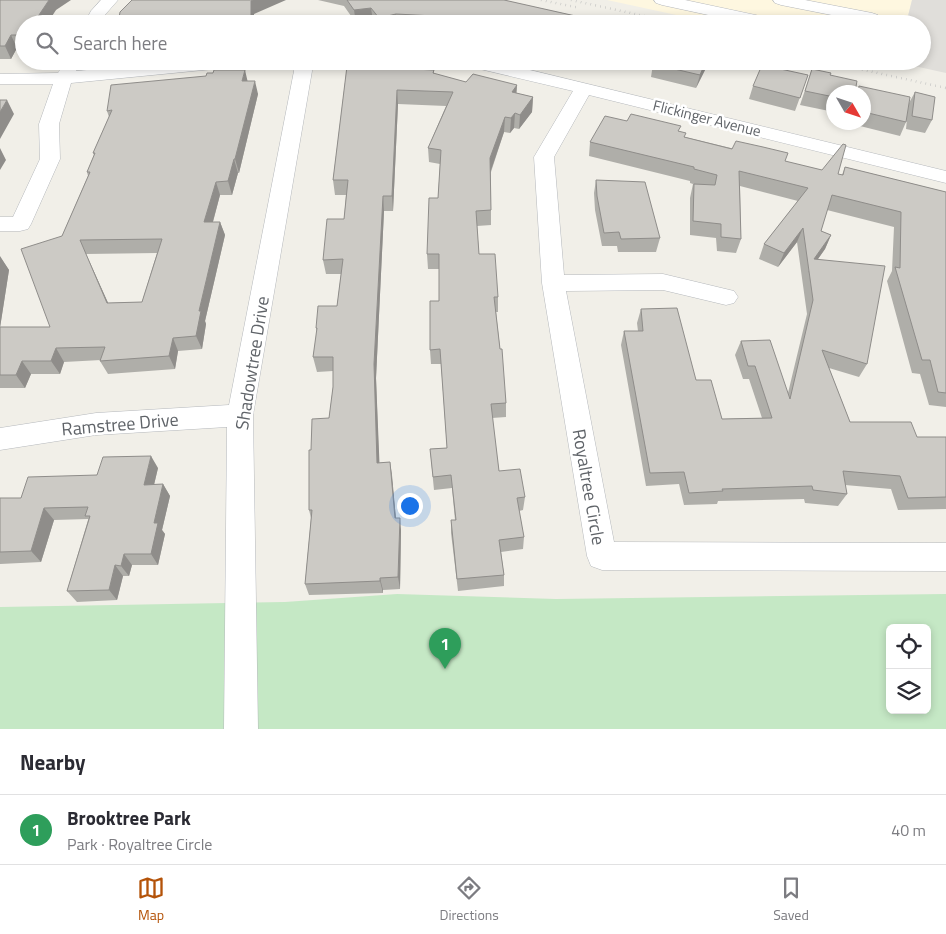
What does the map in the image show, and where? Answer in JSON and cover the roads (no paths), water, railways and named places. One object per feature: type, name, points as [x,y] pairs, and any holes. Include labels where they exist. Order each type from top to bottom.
[{"type":"street","points":[[96,15],[110,0]]},
{"type":"street","points":[[662,0],[732,15]]},
{"type":"street","points":[[742,15],[748,0]]},
{"type":"street","points":[[781,0],[845,15]]},
{"type":"street","points":[[873,15],[877,0]]},
{"type":"street","points":[[0,79],[68,70],[49,124],[50,159],[20,224],[0,224]]},
{"type":"street","name":"Shadowtree Drive","points":[[240,729],[240,415],[303,70]]},
{"type":"street","name":"Flickinger Avenue","points":[[507,70],[946,178]]},
{"type":"street","name":"Royaltree Circle","points":[[584,88],[544,157],[553,283],[602,556],[946,557]]},
{"type":"street","points":[[553,283],[663,282],[726,297]]},
{"type":"street","name":"Ramstree Drive","points":[[0,439],[96,424],[240,415]]},
{"type":"railway","points":[[541,0],[580,8]]},
{"type":"railway","points":[[571,0],[640,15]]},
{"type":"railway","points":[[864,70],[946,88]]},
{"type":"place","name":"Brooktree Park","points":[[445,669]]}]
